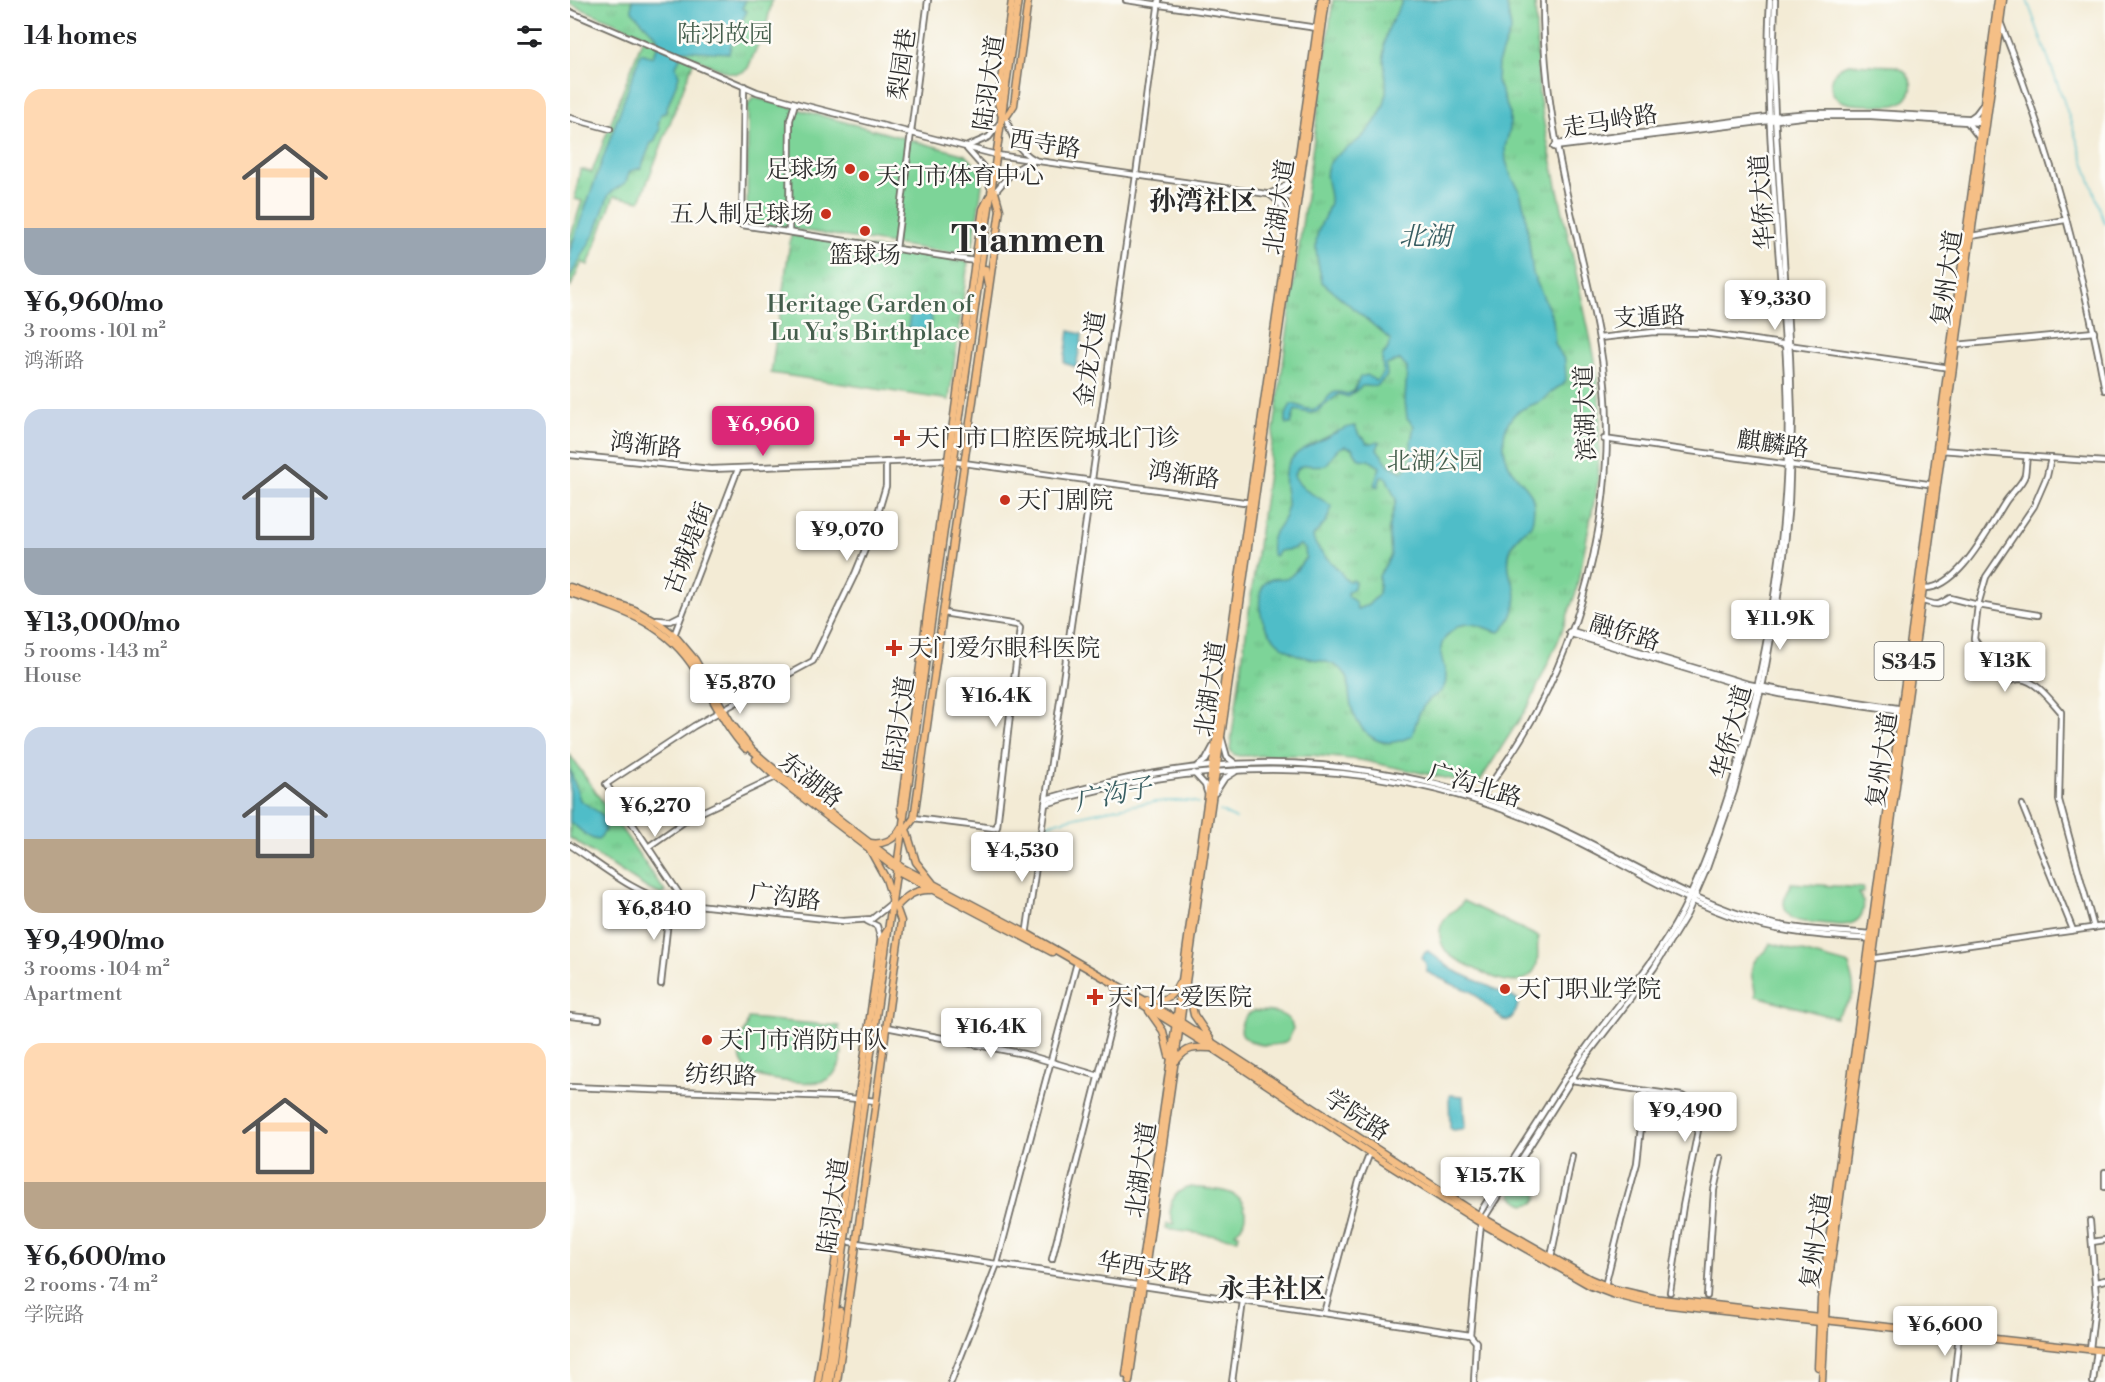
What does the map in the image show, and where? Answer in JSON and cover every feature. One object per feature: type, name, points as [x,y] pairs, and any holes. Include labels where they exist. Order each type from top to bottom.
[{"type":"main road","points":[[1012,0],[998,103],[1004,117],[1014,105],[1028,0]]},
{"type":"main road","name":"陆羽大道","points":[[828,1382],[1020,0]]},
{"type":"main road","name":"北湖大道","points":[[1252,503],[1321,0]]},
{"type":"main road","name":"北湖大道","points":[[1127,1382],[1295,198],[1326,0]]},
{"type":"main road","name":"复州大道","points":[[1951,368],[1971,236],[1983,121],[2003,0]]},
{"type":"main road","name":"复州大道","points":[[1820,1382],[1821,1320],[1951,368],[1996,2]]},
{"type":"main road","points":[[818,1382],[867,1100],[886,1027],[901,921],[869,845],[883,843],[895,837],[914,818],[943,613],[955,462],[949,445],[983,209],[994,191]]},
{"type":"main road","points":[[936,889],[916,862],[901,806],[955,462],[967,441],[1000,210],[994,191]]},
{"type":"main road","name":"陆羽大道","points":[[955,462],[985,269],[994,191]]},
{"type":"main road","points":[[985,269],[989,291]]},
{"type":"main road","points":[[966,324],[975,313]]},
{"type":"main road","name":"复州大道","points":[[1904,711],[1922,601],[1935,486]]},
{"type":"main road","points":[[570,587],[579,593]]},
{"type":"main road","points":[[570,593],[579,593]]},
{"type":"main road","name":"东湖路","points":[[579,593],[627,606],[652,619],[695,660],[721,711],[744,747],[776,777],[899,868]]},
{"type":"main road","name":"东湖路","points":[[579,593],[634,615],[673,638]]},
{"type":"main road","name":"东湖路","points":[[721,711],[758,755],[869,845]]},
{"type":"main road","name":"学院路","points":[[899,868],[1026,935],[1144,1002],[1480,1219],[1605,1286],[1653,1298],[1821,1320]]},
{"type":"main road","points":[[894,904],[917,891],[936,889]]},
{"type":"main road","name":"陆羽大道","points":[[867,1100],[894,904]]},
{"type":"main road","points":[[837,1382],[853,1243],[881,940],[889,928]]},
{"type":"main road","name":"学院路","points":[[1026,935],[1120,991],[1144,1002]]},
{"type":"main road","points":[[1185,975],[1192,1011],[1212,1045],[1187,1049],[1172,1062],[1160,1026],[1144,1002],[1166,999],[1175,992],[1185,975]]},
{"type":"main road","name":"学院路","points":[[1212,1045],[1370,1153],[1582,1281],[1620,1296],[1644,1302],[2105,1351]]},
{"type":"main road","name":"陆羽大道","points":[[828,1382],[853,1243]]},
{"type":"street","name":"梨园巷","points":[[896,249],[928,0]]},
{"type":"street","points":[[1126,0],[1159,2],[1317,28]]},
{"type":"street","name":"滨湖大道","points":[[1479,799],[1532,721],[1552,679],[1585,589],[1598,534],[1604,488],[1605,392],[1598,338],[1556,146],[1542,0]]},
{"type":"street","name":"华侨大道","points":[[1480,1219],[1590,1050],[1657,964],[1679,928],[1734,791],[1759,688],[1776,585],[1789,465],[1787,344],[1768,74],[1770,0]]},
{"type":"street","name":"华侨大道","points":[[1772,118],[1775,0]]},
{"type":"street","name":"金龙大道","points":[[1026,935],[1159,2]]},
{"type":"street","name":"西寺路","points":[[570,12],[744,86],[795,103],[966,147],[1037,162],[1295,198]]},
{"type":"street","points":[[2000,21],[2038,122],[2094,332],[2105,390]]},
{"type":"street","points":[[744,86],[742,225],[975,261]]},
{"type":"street","points":[[789,232],[790,122],[795,103]]},
{"type":"street","points":[[1978,136],[1969,121],[1982,106]]},
{"type":"street","name":"走马岭路","points":[[1556,146],[1772,118],[1850,112],[1983,121]]},
{"type":"street","points":[[1004,117],[989,137],[966,147],[982,167],[994,191],[1018,167],[1037,162]]},
{"type":"street","points":[[1004,117],[1015,143],[1026,155],[1037,162]]},
{"type":"street","points":[[570,118],[610,129]]},
{"type":"street","points":[[1289,225],[1283,207],[1269,195],[1284,187],[1294,177],[1296,170]]},
{"type":"street","points":[[1971,236],[2065,220]]},
{"type":"street","name":"支遁路","points":[[1598,338],[1646,332],[1713,334],[1951,368]]},
{"type":"street","points":[[1956,345],[2094,332]]},
{"type":"street","name":"麒麟路","points":[[1606,439],[1935,486]]},
{"type":"street","points":[[1940,450],[2105,462]]},
{"type":"street","name":"鸿渐路","points":[[570,455],[708,469],[886,462],[955,462],[1252,503]]},
{"type":"street","points":[[1923,588],[1935,588],[1959,571],[2020,484],[2025,475],[2027,456]]},
{"type":"street","points":[[2051,458],[2047,476],[2034,506],[1986,577],[1978,606],[1974,639],[1991,666],[2006,682],[2018,679],[2038,688],[2061,712],[2059,800],[2094,927]]},
{"type":"street","points":[[686,904],[606,784],[692,727],[813,661],[855,574],[873,530],[886,484],[886,462]]},
{"type":"street","name":"古城堤街","points":[[673,638],[738,469]]},
{"type":"street","points":[[1922,601],[1942,605],[1950,598],[1978,606],[2038,615]]},
{"type":"street","points":[[652,619],[663,622],[674,621],[683,611]]},
{"type":"street","points":[[914,818],[997,827],[1020,627],[943,613]]},
{"type":"street","name":"融侨路","points":[[1570,632],[1759,688],[1904,711]]},
{"type":"street","points":[[1219,739],[1227,758],[1242,767]]},
{"type":"street","points":[[1219,739],[1206,760],[1194,770],[1210,795],[1227,776],[1242,767]]},
{"type":"street","name":"广沟北路","points":[[1046,802],[1129,778],[1214,768],[1297,770],[1356,775],[1406,783],[1479,799],[1556,832],[1692,897],[1737,914],[1779,926],[1873,936]]},
{"type":"street","points":[[648,847],[692,817],[776,777]]},
{"type":"street","points":[[2022,805],[2073,930]]},
{"type":"street","name":"广沟路","points":[[570,845],[638,889],[670,902],[823,920],[867,921]]},
{"type":"street","name":"华侨大道","points":[[1480,1219],[1582,1052],[1654,958],[1692,897]]},
{"type":"street","points":[[661,984],[670,902]]},
{"type":"street","points":[[881,940],[877,927],[867,921],[894,904]]},
{"type":"street","points":[[1870,959],[2105,926]]},
{"type":"street","points":[[951,1382],[997,1264],[1076,966]]},
{"type":"street","points":[[1052,1259],[1120,991]]},
{"type":"street","points":[[570,1016],[599,1018]]},
{"type":"street","points":[[886,1027],[1051,1060],[1099,1076]]},
{"type":"street","points":[[1570,1080],[1685,1097],[1699,1120],[1670,1292]]},
{"type":"street","name":"纺织路","points":[[570,1087],[867,1100]]},
{"type":"street","points":[[1605,1286],[1637,1163],[1645,1091]]},
{"type":"street","points":[[1324,1313],[1356,1191],[1370,1153]]},
{"type":"street","points":[[1551,1257],[1572,1156]]},
{"type":"street","points":[[1707,1296],[1714,1190],[1721,1158]]},
{"type":"street","points":[[2105,1172],[2105,1187]]},
{"type":"street","points":[[1474,1382],[1476,1342],[1470,1335],[1480,1219]]},
{"type":"street","points":[[2090,1221],[2096,1282],[2093,1382]]},
{"type":"street","points":[[2092,1242],[2105,1240]]},
{"type":"street","name":"华西支路","points":[[853,1243],[1470,1335]]},
{"type":"street","points":[[2096,1282],[2105,1281]]},
{"type":"street","points":[[1232,1382],[1243,1301]]},
{"type":"street","points":[[1954,1382],[1959,1334]]},
{"type":"green space","name":"陆羽故园","points":[[570,0],[772,0],[767,23],[748,68],[742,72],[729,73],[695,58],[640,201],[614,196],[588,265],[582,262],[570,288],[570,238],[582,201],[575,199],[580,169],[592,172],[644,35],[570,4]]},
{"type":"green space","name":"北湖公园","points":[[1333,0],[1535,0],[1539,94],[1595,359],[1600,406],[1598,482],[1576,592],[1559,639],[1530,703],[1480,781],[1473,784],[1360,760],[1311,755],[1239,756],[1233,754],[1230,749]]},
{"type":"green space","points":[[1849,64],[1899,68],[1910,79],[1910,93],[1907,98],[1895,105],[1857,105],[1843,102],[1833,94],[1832,79],[1838,69]]},
{"type":"green space","name":"天门市体育中心","points":[[753,97],[966,155],[978,168],[982,186],[971,256],[747,222],[748,105]]},
{"type":"green space","name":"Heritage Garden of Lu Yu’s Birthplace","points":[[791,235],[968,262],[949,400],[771,373]]},
{"type":"green space","points":[[570,755],[665,892],[662,895],[648,889],[570,838]]},
{"type":"green space","points":[[1791,883],[1863,888],[1863,893],[1859,893],[1864,906],[1863,911],[1856,921],[1844,925],[1797,920],[1789,915],[1784,905]]},
{"type":"green space","points":[[1463,901],[1539,937],[1537,965],[1528,978],[1507,981],[1495,978],[1452,957],[1447,952],[1441,942],[1440,930],[1445,919]]},
{"type":"green space","points":[[1770,943],[1850,965],[1854,986],[1853,994],[1836,1018],[1756,996],[1752,975],[1753,967]]},
{"type":"green space","points":[[1254,1011],[1278,1013],[1287,1018],[1293,1028],[1289,1039],[1281,1044],[1270,1045],[1258,1044],[1244,1037],[1241,1028],[1243,1020]]},
{"type":"green space","points":[[748,1018],[839,1026],[842,1056],[838,1069],[828,1079],[817,1082],[777,1080],[751,1073],[743,1065],[739,1052]]},
{"type":"green space","points":[[1518,1181],[1528,1183],[1536,1190],[1538,1197],[1534,1203],[1525,1205],[1512,1196],[1512,1186]]},
{"type":"green space","points":[[1191,1187],[1224,1191],[1243,1203],[1245,1214],[1243,1223],[1235,1233],[1239,1234],[1238,1239],[1166,1229],[1167,1224],[1174,1225],[1170,1213],[1172,1201],[1179,1192]]},
{"type":"water","points":[[632,0],[746,0],[742,8],[747,11],[737,37],[733,37],[729,53],[684,50],[676,66],[679,76],[665,113],[661,114],[658,125],[660,128],[641,168],[630,171],[626,182],[609,194],[595,233],[570,277],[570,250],[641,53],[652,57],[658,45],[657,37],[632,11]]},
{"type":"water","name":"北湖","points":[[1403,0],[1506,0],[1511,29],[1498,63],[1497,81],[1510,114],[1510,129],[1505,147],[1506,161],[1519,189],[1525,210],[1533,274],[1553,319],[1555,344],[1565,361],[1566,379],[1563,385],[1544,399],[1516,413],[1510,419],[1504,434],[1506,459],[1514,473],[1530,491],[1534,506],[1531,526],[1519,536],[1509,553],[1510,577],[1516,594],[1511,618],[1500,632],[1469,624],[1460,626],[1445,638],[1441,646],[1446,673],[1444,687],[1421,709],[1412,736],[1388,742],[1367,734],[1355,718],[1348,680],[1342,670],[1330,663],[1299,656],[1283,647],[1270,634],[1262,618],[1260,602],[1265,583],[1290,577],[1306,558],[1305,549],[1300,545],[1293,549],[1279,551],[1275,556],[1272,554],[1271,546],[1273,536],[1287,511],[1285,474],[1295,455],[1336,432],[1355,426],[1359,435],[1367,443],[1380,442],[1377,449],[1389,465],[1402,472],[1412,463],[1411,441],[1414,426],[1407,418],[1405,401],[1407,368],[1400,360],[1386,365],[1387,376],[1377,386],[1362,386],[1348,397],[1339,394],[1316,412],[1295,410],[1291,424],[1286,424],[1286,415],[1291,404],[1314,409],[1335,392],[1347,394],[1354,391],[1360,377],[1367,375],[1376,381],[1383,374],[1382,356],[1391,340],[1322,282],[1316,244],[1318,232],[1330,202],[1326,175],[1328,166],[1337,155],[1365,134],[1374,124],[1383,107],[1386,88],[1384,43]],"holes":[[[1341,447],[1352,448],[1359,459],[1369,460],[1380,467],[1374,485],[1378,487],[1381,477],[1386,477],[1396,500],[1389,528],[1391,555],[1379,576],[1379,594],[1368,605],[1357,609],[1356,603],[1348,596],[1355,582],[1345,579],[1314,542],[1313,536],[1326,522],[1332,507],[1301,486],[1294,475],[1300,467],[1326,465]]]},
{"type":"water","points":[[912,304],[930,310],[932,321],[925,329],[908,328]]},
{"type":"water","points":[[1069,331],[1082,334],[1076,367],[1064,363]]},
{"type":"water","points":[[570,769],[580,800],[601,814],[604,819],[605,831],[598,840],[590,838],[570,823]]},
{"type":"water","points":[[1428,951],[1453,970],[1517,999],[1517,1008],[1512,1017],[1508,1021],[1503,1020],[1471,991],[1427,972],[1422,958]]},
{"type":"water","points":[[1450,1095],[1463,1096],[1465,1127],[1463,1129],[1450,1128]]},
{"type":"waterway","points":[[2027,0],[2105,224]]},
{"type":"waterway","name":"广沟子","points":[[972,860],[1006,838],[1077,817],[1133,805],[1182,801],[1198,803]]},
{"type":"waterway","name":"广沟子","points":[[1220,811],[1236,819]]},
{"type":"place","name":"足球场","points":[[850,169]]},
{"type":"place","name":"天门市体育中心","points":[[864,176]]},
{"type":"place","name":"五人制足球场","points":[[826,214]]},
{"type":"place","name":"篮球场","points":[[865,231]]},
{"type":"place","name":"天门市口腔医院城北门诊","points":[[902,438]]},
{"type":"place","name":"天门剧院","points":[[1005,500]]},
{"type":"place","name":"天门爱尔眼科医院","points":[[894,648]]},
{"type":"place","name":"天门职业学院","points":[[1505,989]]},
{"type":"place","name":"天门仁爱医院","points":[[1095,997]]},
{"type":"place","name":"天门市消防中队","points":[[707,1040]]},
{"type":"district","name":"孙湾社区","points":[[1203,201]]},
{"type":"district","name":"Tianmen","points":[[1028,239]]},
{"type":"district","name":"永丰社区","points":[[1272,1289]]}]
